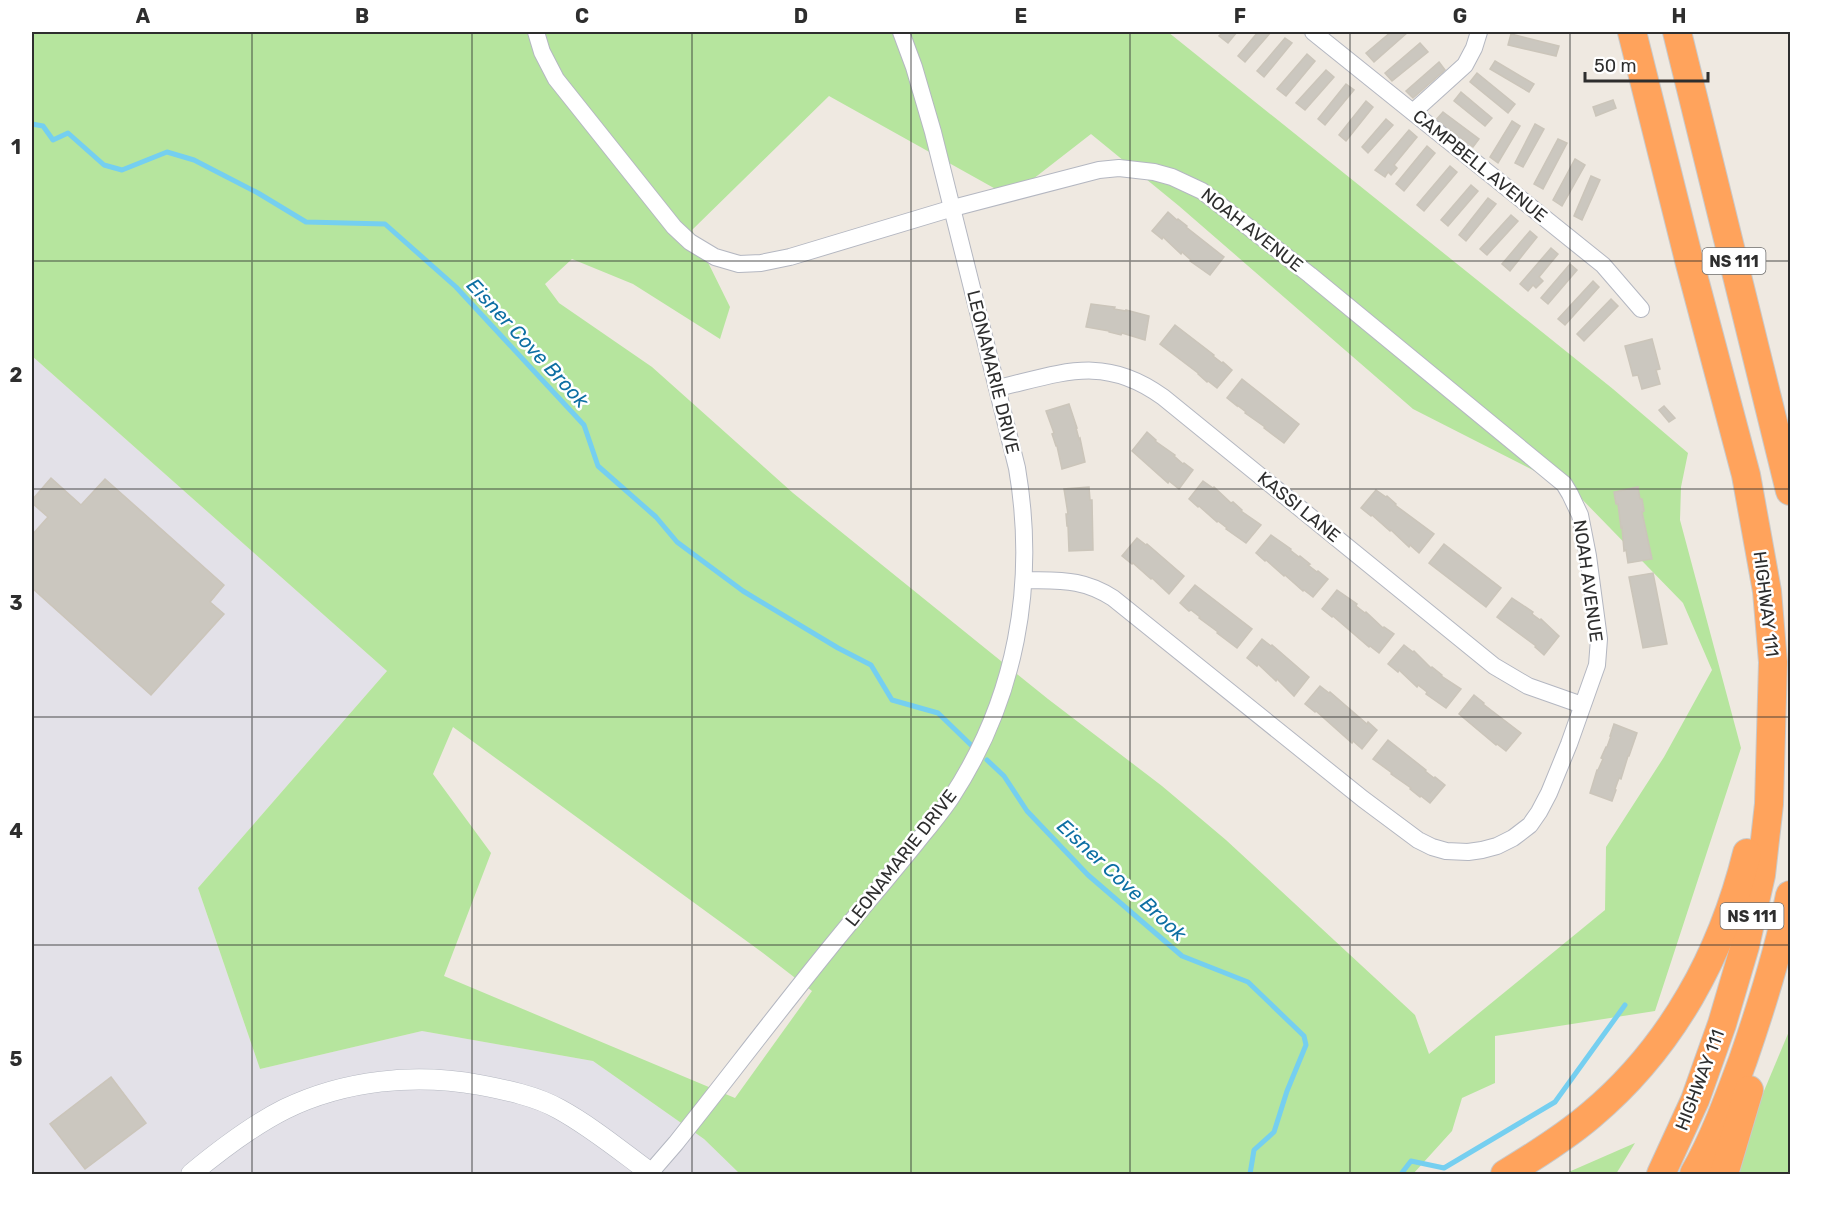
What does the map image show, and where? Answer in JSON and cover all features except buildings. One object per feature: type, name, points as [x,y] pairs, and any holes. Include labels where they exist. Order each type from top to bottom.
[{"type":"highway","points":[[1622,32],[1674,198]]},
{"type":"highway","name":"HIGHWAY 111","points":[[1632,32],[1746,475],[1767,591],[1773,662],[1769,804],[1761,875],[1745,946],[1722,1024],[1695,1100],[1661,1174]]},
{"type":"highway","name":"NS 111","points":[[1677,32],[1791,491]]},
{"type":"highway","points":[[1505,1174],[1564,1136],[1618,1090],[1664,1037],[1701,978],[1730,914],[1749,845],[1766,732],[1772,643]]},
{"type":"highway","name":"HIGHWAY 111","points":[[1694,1174],[1731,1092],[1759,1015],[1782,936],[1791,895]]},
{"type":"highway","points":[[1724,1174],[1770,1027],[1791,950]]},
{"type":"street","points":[[536,32],[551,70],[590,122],[674,227],[690,242],[715,257],[739,264],[774,261],[953,208]]},
{"type":"street","name":"LEONAMARIE DRIVE","points":[[651,1174],[951,797],[980,744],[999,699],[1016,637],[1024,580],[1025,540],[1022,498],[998,388],[953,208],[922,95],[901,32]]},
{"type":"street","name":"CAMPBELL AVENUE","points":[[1313,32],[1603,265],[1641,309]]},
{"type":"street","points":[[1413,112],[1465,65],[1479,32]]},
{"type":"street","name":"NOAH AVENUE","points":[[953,208],[1099,170],[1119,168],[1154,172],[1172,177],[1208,195],[1310,275],[1478,415],[1551,472],[1567,488],[1582,522],[1599,639],[1597,665],[1549,793],[1530,825],[1513,838],[1497,846],[1475,851],[1446,851],[1418,840],[1371,805],[1102,591],[1089,585],[1072,582],[1024,580]]},
{"type":"street","name":"KASSI LANE","points":[[998,388],[1054,374],[1084,371],[1108,371],[1140,383],[1163,397],[1494,666],[1528,686],[1582,705]]},
{"type":"street","points":[[191,1174],[252,1128],[285,1109],[330,1092],[376,1082],[415,1078],[453,1080],[495,1088],[527,1096],[557,1108],[597,1133],[651,1174]]},
{"type":"shaded area","points":[[32,356],[387,671],[198,888],[260,1069],[422,1031],[593,1061],[704,1139],[740,1174],[32,1174]]},
{"type":"green space","points":[[32,32],[1168,32],[1613,389],[1688,453],[1681,487],[1680,520],[1741,748],[1655,1011],[1495,1036],[1495,1083],[1462,1098],[1452,1131],[1413,1174],[740,1174],[704,1139],[593,1061],[422,1031],[260,1069],[198,888],[387,671],[32,356]],"holes":[[[829,96],[1010,197],[1091,134],[1179,206],[1413,409],[1574,491],[1683,603],[1712,670],[1664,757],[1606,847],[1605,910],[1429,1054],[1415,1015],[1226,840],[1162,786],[1048,699],[793,493],[652,367],[559,303],[545,284],[572,259],[633,284],[720,339],[730,307],[692,230]],[[453,727],[812,991],[735,1098],[444,976],[491,853],[433,774]]]},
{"type":"green space","points":[[1790,1029],[1790,1174],[1734,1174],[1743,1141]]},
{"type":"green space","points":[[1635,1143],[1616,1174],[1564,1174]]},
{"type":"waterway","name":"Eisner Cove Brook","points":[[32,124],[43,126],[53,140],[68,133],[104,165],[122,170],[167,152],[194,160],[258,193],[306,222],[385,224],[456,287],[584,425],[598,466],[656,517],[677,542],[743,591],[871,665],[892,700],[938,713],[971,745]]},
{"type":"waterway","name":"Eisner Cove Brook","points":[[987,760],[1004,776],[1027,811],[1088,875],[1182,956],[1248,982],[1304,1036],[1306,1045],[1287,1091],[1274,1132],[1254,1150],[1250,1174]]},
{"type":"waterway","points":[[1401,1174],[1411,1161],[1444,1168],[1555,1102],[1625,1005]]}]
